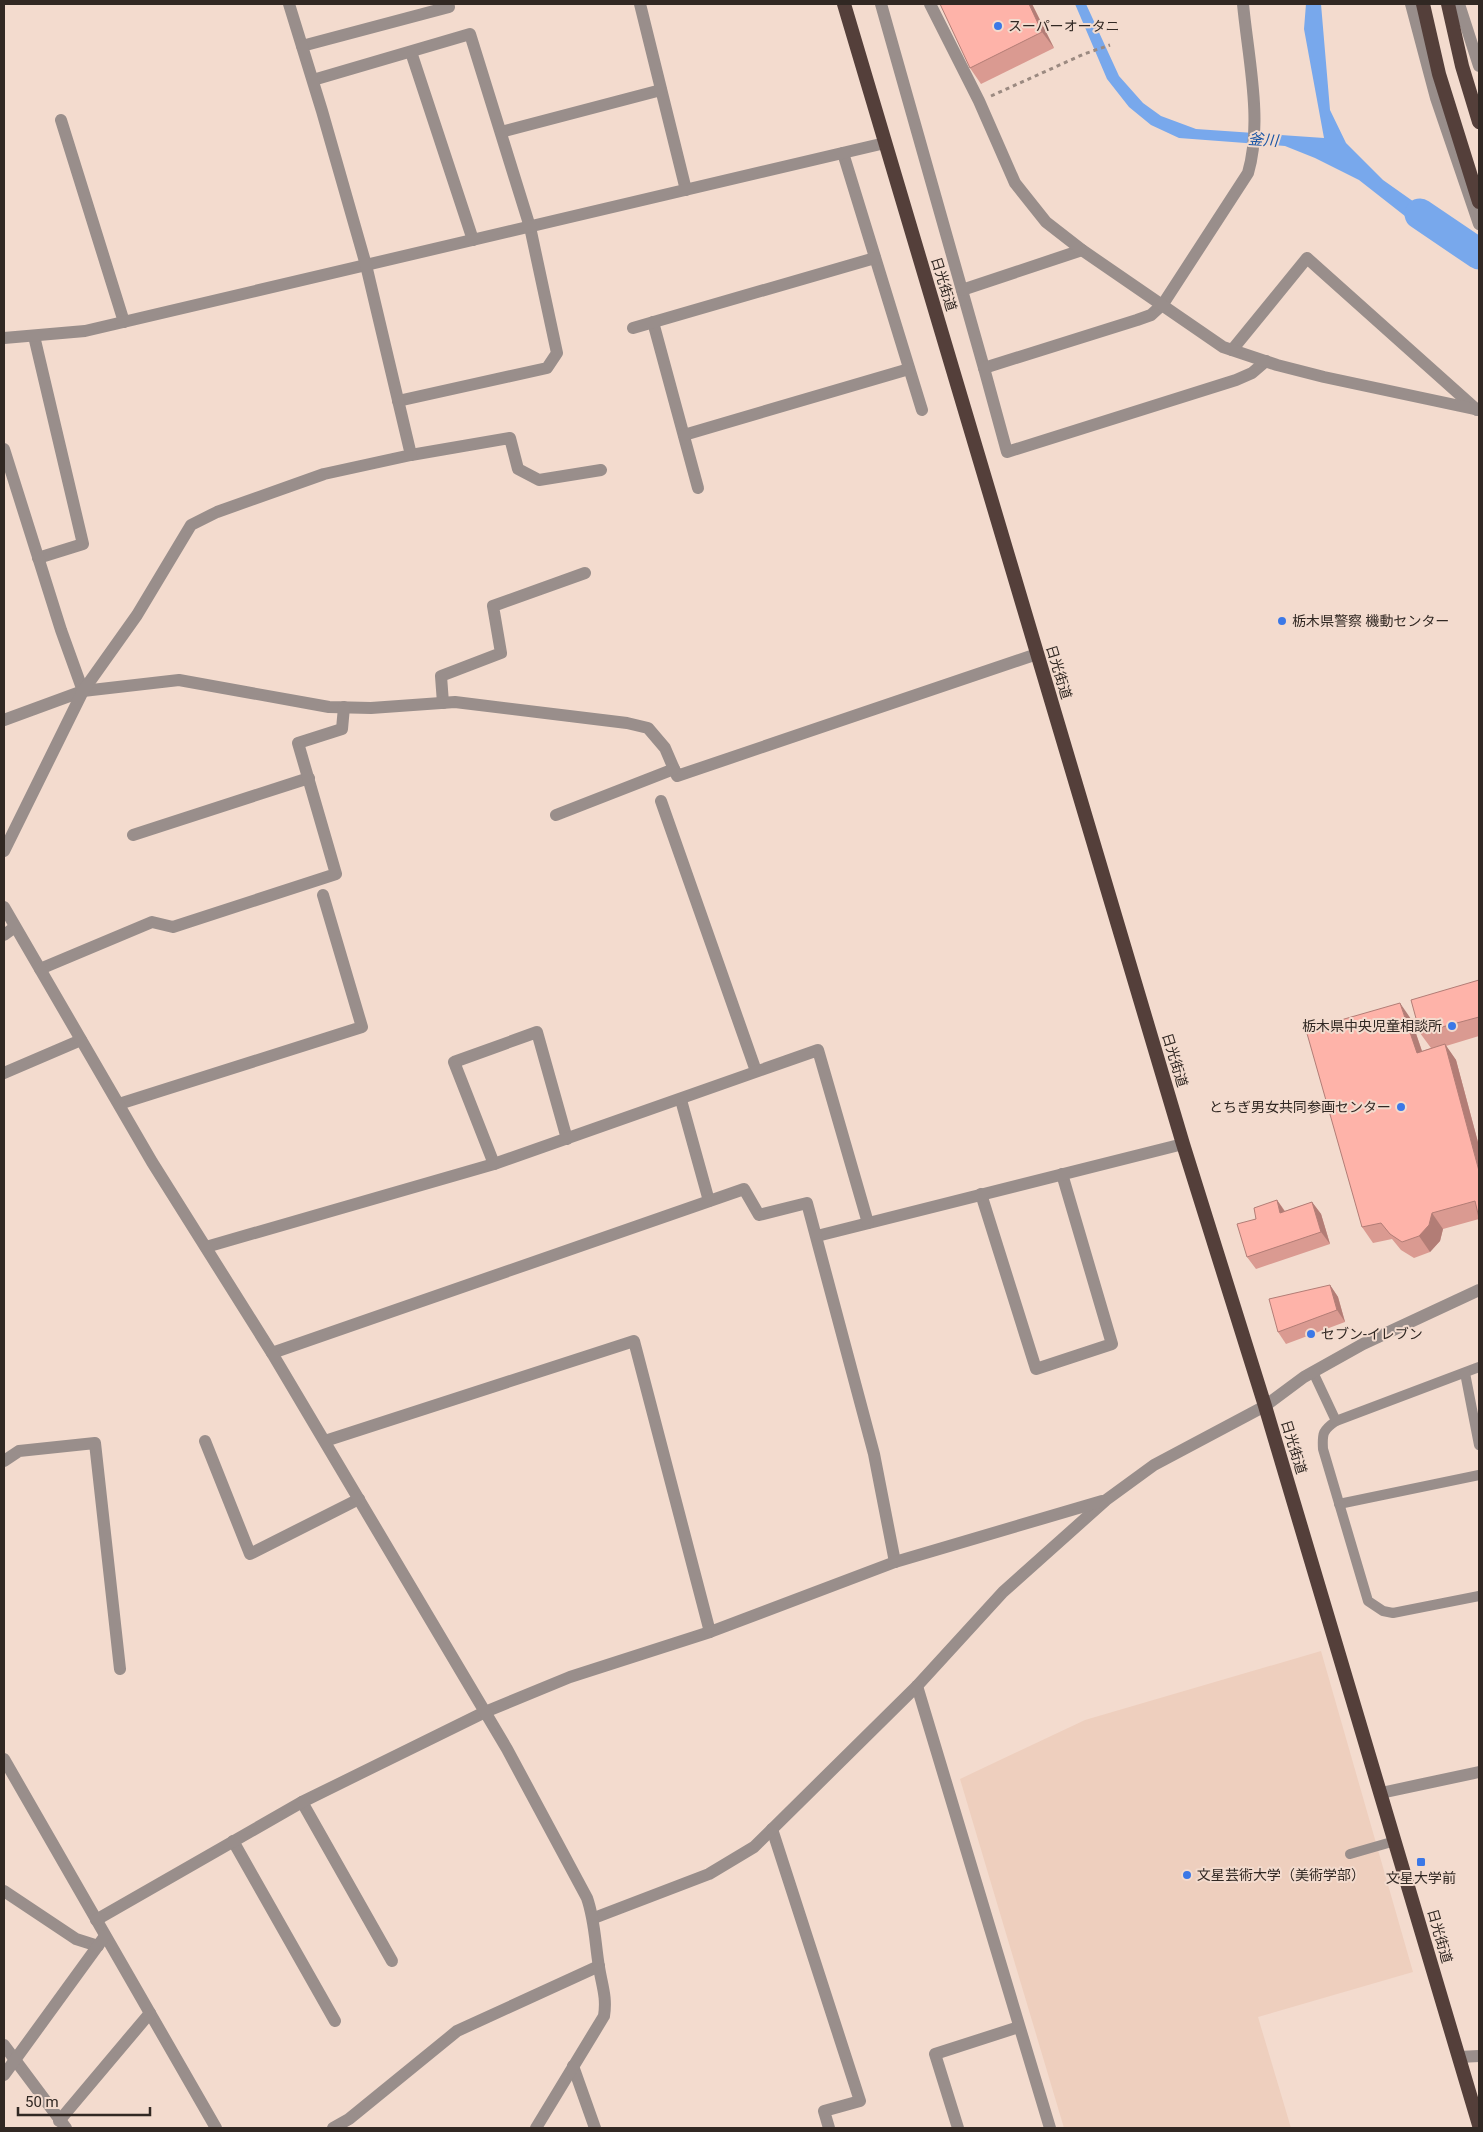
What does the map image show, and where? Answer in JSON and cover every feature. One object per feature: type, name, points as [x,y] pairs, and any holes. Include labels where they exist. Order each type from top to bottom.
[{"type":"highway","name":"日光街道","points":[[844,4],[1183,1144],[1265,1406],[1479,2125]]},
{"type":"highway","points":[[1423,4],[1440,74],[1479,202]]},
{"type":"highway","points":[[1448,4],[1462,66],[1479,122]]},
{"type":"street","points":[[289,4],[313,80],[366,265],[411,455]]},
{"type":"street","points":[[302,46],[449,7],[448,4]]},
{"type":"street","points":[[640,4],[686,190]]},
{"type":"street","points":[[881,4],[1006,452],[1236,380],[1252,373],[1266,361]]},
{"type":"street","points":[[930,4],[979,101],[1015,183],[1046,222],[1082,250],[1223,347],[1333,379],[1478,410]]},
{"type":"street","points":[[984,368],[1151,315],[1163,304],[1248,173],[1253,154],[1255,121],[1243,4]]},
{"type":"street","points":[[1411,4],[1436,98],[1479,224]]},
{"type":"street","points":[[1459,4],[1479,66]]},
{"type":"street","points":[[313,80],[470,34],[530,227],[557,353],[547,368],[398,401]]},
{"type":"street","points":[[411,52],[473,240]]},
{"type":"street","points":[[500,132],[661,90]]},
{"type":"street","points":[[61,120],[124,322]]},
{"type":"street","points":[[4,338],[85,331],[885,143]]},
{"type":"street","points":[[843,153],[922,410]]},
{"type":"street","points":[[962,290],[1082,250]]},
{"type":"street","points":[[633,328],[875,258]]},
{"type":"street","points":[[1232,350],[1307,258],[1478,410]]},
{"type":"street","points":[[653,322],[698,488]]},
{"type":"street","points":[[34,336],[83,544],[38,558]]},
{"type":"street","points":[[684,435],[909,369]]},
{"type":"street","points":[[4,851],[83,691],[138,615],[191,525],[217,512],[324,474],[411,455],[510,438],[518,469],[539,480],[601,470]]},
{"type":"street","points":[[4,448],[61,630],[83,691]]},
{"type":"street","points":[[443,703],[441,676],[501,653],[493,606],[585,573]]},
{"type":"street","points":[[4,720],[83,691],[178,680],[329,707],[371,708],[455,702],[617,722],[648,728],[665,748],[677,776],[1037,654]]},
{"type":"street","points":[[40,969],[152,922],[173,928],[336,874],[298,743],[342,729],[344,707]]},
{"type":"street","points":[[556,814],[674,769]]},
{"type":"street","points":[[132,834],[309,778]]},
{"type":"street","points":[[661,801],[756,1071]]},
{"type":"street","points":[[119,1104],[362,1027],[323,894]]},
{"type":"street","points":[[4,907],[119,1104],[325,1441],[485,1712],[587,1898],[594,1918],[599,1966],[606,2001],[604,2016],[536,2128]]},
{"type":"street","points":[[4,934],[15,927]]},
{"type":"street","points":[[494,1164],[454,1062],[537,1032],[567,1139]]},
{"type":"street","points":[[4,1073],[81,1040]]},
{"type":"street","points":[[206,1247],[494,1164],[681,1100],[756,1071],[818,1050],[868,1223]]},
{"type":"street","points":[[681,1100],[709,1201]]},
{"type":"street","points":[[817,1236],[1183,1144]]},
{"type":"street","points":[[981,1194],[1036,1369],[1112,1344],[1062,1174]]},
{"type":"street","points":[[272,1353],[744,1190],[759,1215],[807,1203],[874,1454],[895,1562]]},
{"type":"street","points":[[594,1918],[709,1874],[754,1847],[917,1686],[1003,1592],[1106,1500],[1154,1465],[1265,1406],[1313,1372],[1363,1344],[1479,1290]]},
{"type":"street","points":[[325,1441],[634,1341],[710,1632]]},
{"type":"street","points":[[205,1441],[250,1554],[359,1499]]},
{"type":"street","points":[[4,1461],[19,1451],[95,1443],[120,1669]]},
{"type":"street","points":[[96,1920],[302,1802],[485,1712],[570,1677],[710,1632],[895,1562],[1106,1500]]},
{"type":"street","points":[[917,1686],[1050,2128]]},
{"type":"street","points":[[4,1759],[96,1920],[102,1941],[150,2013],[216,2128]]},
{"type":"street","points":[[1381,1793],[1479,1772]]},
{"type":"street","points":[[302,1802],[392,1961]]},
{"type":"street","points":[[772,1829],[860,2101],[824,2111],[829,2128]]},
{"type":"street","points":[[233,1841],[336,2021]]},
{"type":"street","points":[[4,1891],[76,1939],[102,1941]]},
{"type":"street","points":[[4,2075],[102,1941]]},
{"type":"street","points":[[333,2128],[348,2119],[457,2030],[599,1966]]},
{"type":"street","points":[[4,2044],[63,2125],[150,2013]]},
{"type":"street","points":[[958,2128],[935,2054],[1019,2027]]},
{"type":"street","points":[[1459,2057],[1479,2056]]},
{"type":"street","points":[[573,2066],[595,2128]]},
{"type":"lane","points":[[1479,1367],[1336,1421],[1325,1428],[1322,1439],[1323,1449],[1368,1601],[1383,1612],[1394,1613],[1479,1596]]},
{"type":"lane","points":[[1313,1372],[1336,1421]]},
{"type":"lane","points":[[1465,1373],[1479,1445]]},
{"type":"lane","points":[[1339,1504],[1479,1475]]},
{"type":"lane","points":[[1350,1854],[1395,1841]]},
{"type":"path","points":[[979,101],[1084,54],[1110,45]]},
{"type":"shaded area","name":"文星芸術大学（美術学部）","points":[[1321,1651],[1413,1972],[1258,2017],[1291,2128],[1064,2128],[960,1779],[1085,1720]]},
{"type":"water","points":[[1075,4],[1086,4],[1119,76],[1143,103],[1161,116],[1196,129],[1324,138],[1304,29],[1306,4],[1321,4],[1330,110],[1346,143],[1383,180],[1458,233],[1447,249],[1359,180],[1315,158],[1285,146],[1179,138],[1151,125],[1129,107],[1107,79]]},
{"type":"building","name":"スーパーオータニ","points":[[940,4],[1029,4],[1042,32],[970,68]]},
{"type":"building","points":[[1479,980],[1479,1017],[1420,1033],[1411,1000]]},
{"type":"building","name":"とちぎ男女共同参画センター","points":[[1400,1003],[1417,1053],[1445,1044],[1479,1171],[1479,1218],[1475,1201],[1432,1213],[1429,1225],[1419,1236],[1402,1242],[1390,1234],[1381,1223],[1362,1227],[1306,1030]]},
{"type":"building","points":[[1277,1200],[1280,1213],[1312,1202],[1321,1232],[1247,1257],[1237,1224],[1256,1219],[1254,1208]]},
{"type":"building","points":[[1330,1285],[1337,1310],[1278,1332],[1269,1299]]},
{"type":"waterway","name":"釜川","points":[[1420,214],[1479,254]]},
{"type":"place","name":"スーパーオータニ","points":[[998,26]]},
{"type":"place","name":"栃木県警察 機動センター","points":[[1282,621]]},
{"type":"place","name":"栃木県中央児童相談所","points":[[1452,1026]]},
{"type":"place","name":"とちぎ男女共同参画センター","points":[[1401,1107]]},
{"type":"place","name":"セブン-イレブン","points":[[1311,1334]]},
{"type":"place","name":"文星大学前","points":[[1421,1862]]},
{"type":"place","name":"文星芸術大学（美術学部）","points":[[1187,1875]]}]
